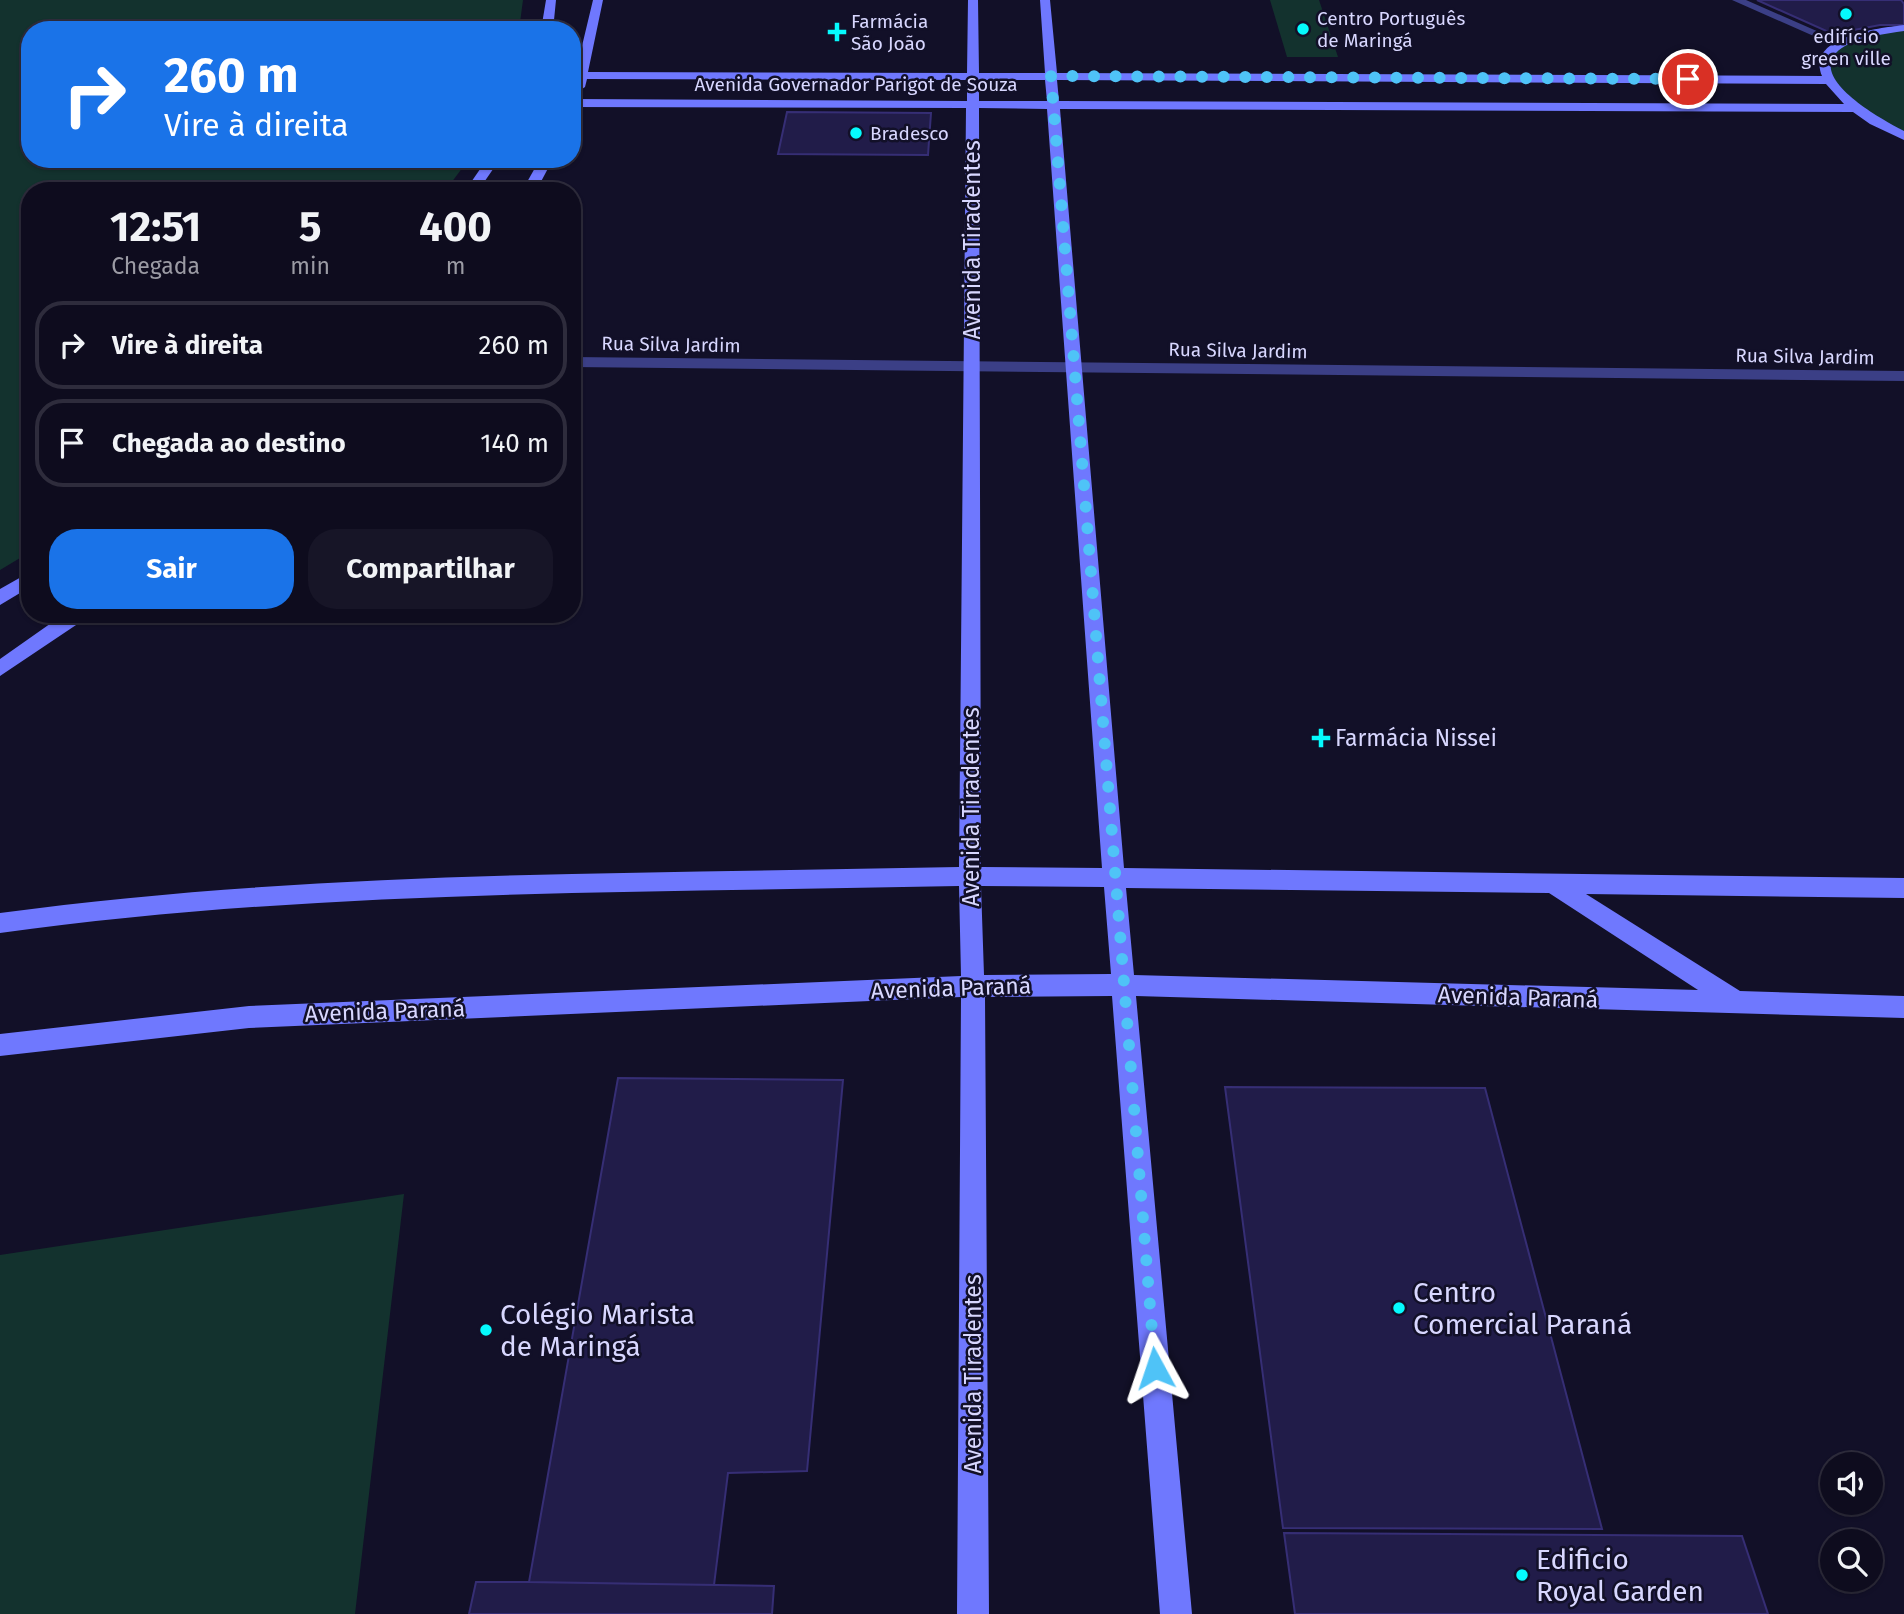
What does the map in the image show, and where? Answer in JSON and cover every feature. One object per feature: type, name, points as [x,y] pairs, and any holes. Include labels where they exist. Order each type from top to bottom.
[{"type":"main road","points":[[548,21],[551,0]]},
{"type":"main road","points":[[581,65],[598,0]]},
{"type":"main road","name":"Avenida Tiradentes","points":[[972,0],[970,876],[973,986],[973,1614]]},
{"type":"main road","points":[[1045,0],[1114,878],[1176,1614]]},
{"type":"main road","points":[[1904,28],[1877,30],[1838,43],[1828,53],[1824,64],[1827,80],[1853,108],[1904,136]]},
{"type":"main road","name":"Avenida Governador Parigot de Souza","points":[[581,76],[1827,80]]},
{"type":"main road","name":"Avenida Governador Parigot de Souza","points":[[581,103],[1853,108]]},
{"type":"main road","points":[[0,598],[21,584]]},
{"type":"main road","points":[[0,669],[65,623]]},
{"type":"main road","points":[[0,923],[80,912],[379,890],[970,876],[1904,888]]},
{"type":"main road","points":[[1556,885],[1740,1004]]},
{"type":"main road","name":"Avenida Paraná","points":[[0,1045],[249,1017],[973,986],[1123,985],[1740,1004],[1900,1003]]},
{"type":"street","points":[[1737,0],[1838,43]]},
{"type":"street","name":"Rua Silva Jardim","points":[[581,362],[1904,376]]},
{"type":"green space","points":[[0,0],[523,0],[520,21],[21,21],[21,168],[462,168],[452,182],[21,182],[21,557],[0,570]]},
{"type":"green space","name":"Centro Português de Maringá","points":[[1270,0],[1319,0],[1338,57],[1287,57]]},
{"type":"green space","points":[[1904,28],[1904,136],[1833,89],[1828,53],[1838,43]]},
{"type":"green space","points":[[404,1194],[355,1614],[0,1614],[0,1255]]},
{"type":"building","name":"edifício green ville","points":[[1757,0],[1901,0],[1904,4],[1904,25],[1880,25],[1833,34]]},
{"type":"building","name":"Bradesco","points":[[787,112],[931,113],[928,155],[778,154]]},
{"type":"building","points":[[618,1078],[843,1080],[807,1471],[728,1473],[714,1585],[529,1582]]},
{"type":"building","name":"Centro Comercial Paraná","points":[[1225,1087],[1485,1088],[1602,1529],[1283,1528]]},
{"type":"building","name":"Edificio Royal Garden","points":[[1284,1533],[1742,1536],[1768,1614],[1295,1614]]},
{"type":"building","points":[[476,1582],[774,1586],[772,1614],[469,1614]]},
{"type":"place","name":"edifício green ville","points":[[1846,14]]},
{"type":"place","name":"Centro Português de Maringá","points":[[1303,29]]},
{"type":"place","name":"Farmácia São João","points":[[837,32]]},
{"type":"place","name":"Bradesco","points":[[856,133]]},
{"type":"place","name":"Farmácia Nissei","points":[[1321,738]]},
{"type":"place","name":"Centro Comercial Paraná","points":[[1399,1308]]},
{"type":"place","name":"Colégio Marista de Maringá","points":[[486,1330]]},
{"type":"place","name":"Edificio Royal Garden","points":[[1522,1575]]},
{"type":"route","points":[[1155,1368],[1051,76],[1688,79]]}]
